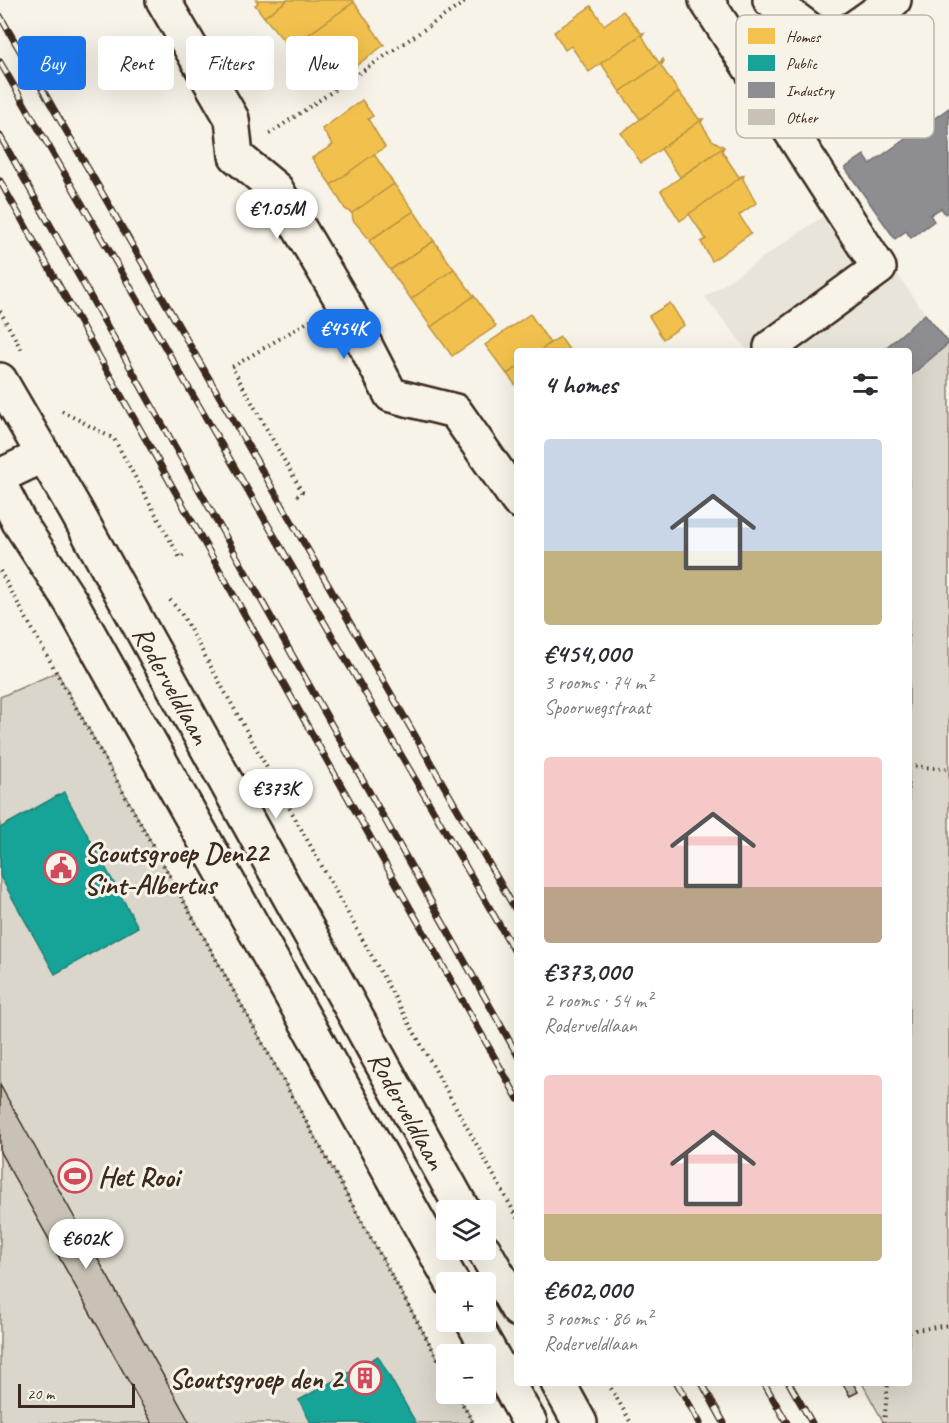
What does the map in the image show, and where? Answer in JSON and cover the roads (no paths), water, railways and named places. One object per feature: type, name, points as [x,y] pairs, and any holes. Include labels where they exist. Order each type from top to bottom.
[{"type":"street","points":[[163,0],[232,120],[236,156],[276,189],[343,302],[391,394],[455,411],[514,495]]},
{"type":"street","points":[[706,0],[736,45]]},
{"type":"street","points":[[770,0],[790,15]]},
{"type":"street","points":[[873,15],[894,0]]},
{"type":"street","points":[[771,347],[879,268],[796,138]]},
{"type":"street","name":"Roderveldlaan","points":[[3,393],[44,455],[457,1200]]},
{"type":"street","points":[[0,476],[44,455]]},
{"type":"street","name":"Roderveldlaan","points":[[0,485],[19,522],[71,602],[446,1272]]},
{"type":"street","points":[[490,1260],[514,1303]]},
{"type":"street","points":[[480,1332],[530,1423]]},
{"type":"street","points":[[560,1386],[580,1423]]},
{"type":"railway","points":[[0,16],[514,907]]},
{"type":"railway","points":[[0,62],[514,950]]},
{"type":"railway","points":[[0,136],[514,1049]]},
{"type":"railway","points":[[0,181],[514,1092]]},
{"type":"railway","points":[[679,1386],[700,1423]]},
{"type":"railway","points":[[704,1386],[724,1423]]},
{"type":"railway","points":[[766,1386],[787,1423]]},
{"type":"railway","points":[[791,1386],[812,1423]]},
{"type":"place","name":"Scoutsgroep Den22 Sint-Albertus","points":[[61,868]]},
{"type":"place","name":"Het Rooi","points":[[75,1176]]},
{"type":"place","name":"Scoutsgroep den 2","points":[[365,1378]]}]
